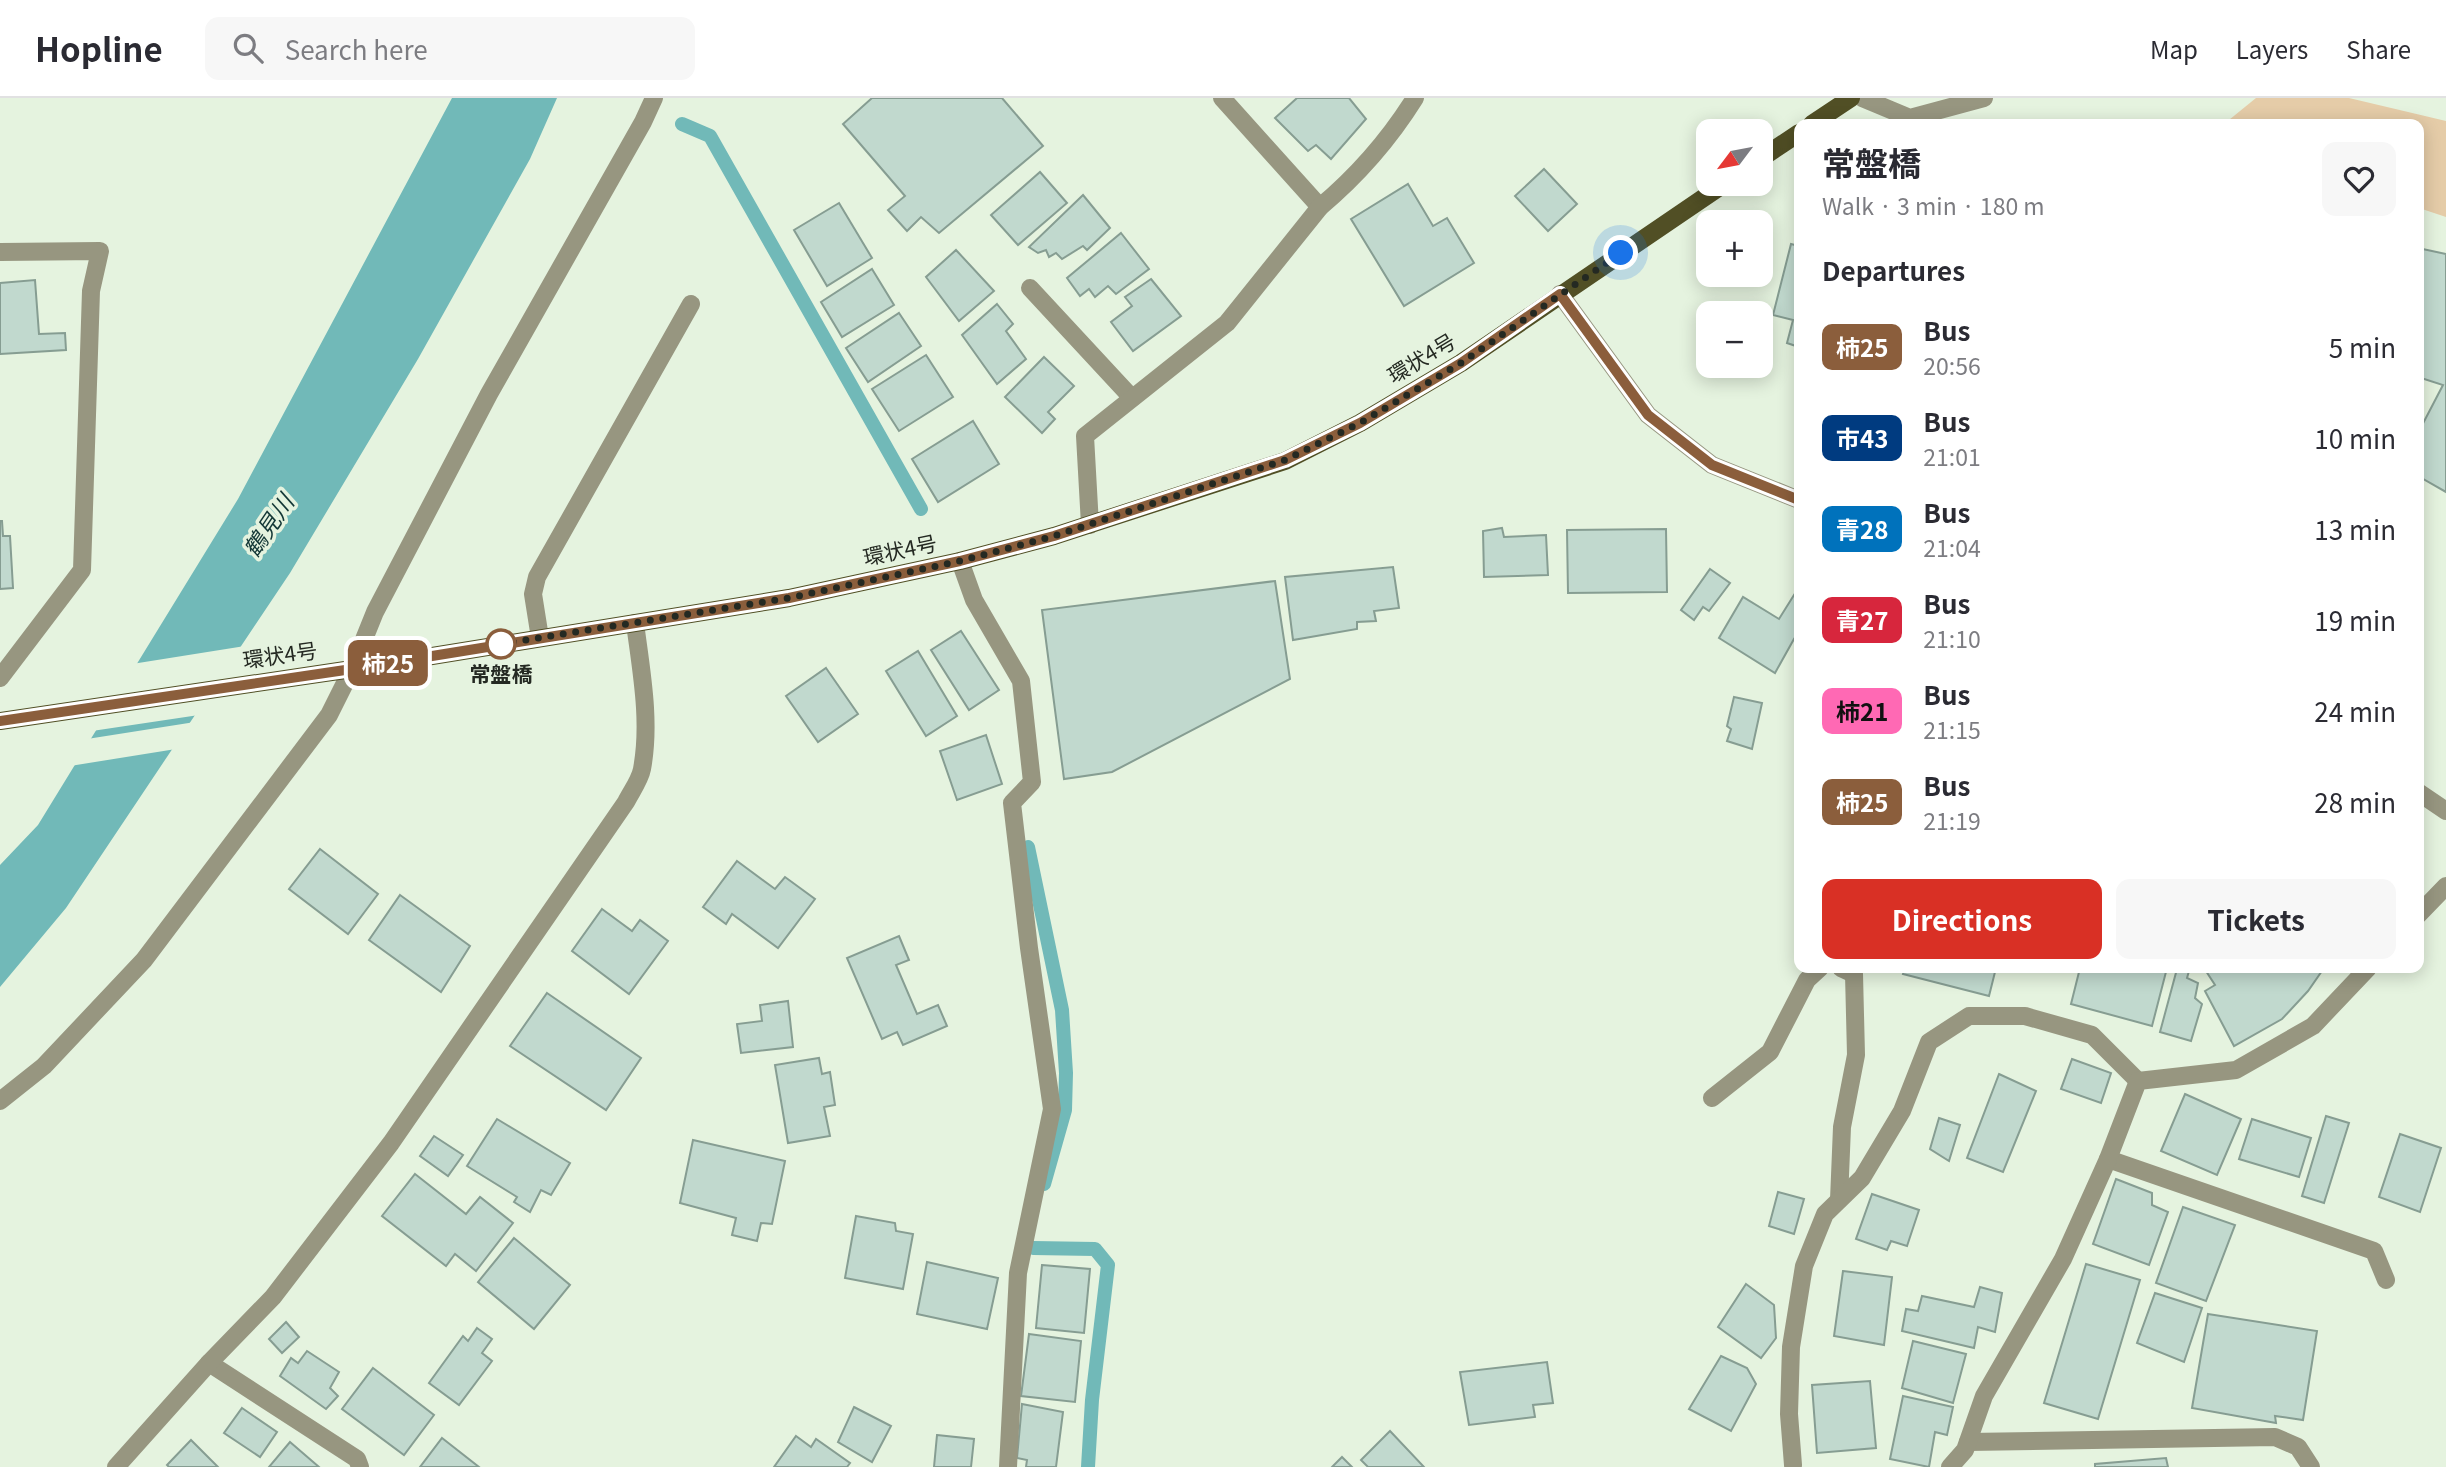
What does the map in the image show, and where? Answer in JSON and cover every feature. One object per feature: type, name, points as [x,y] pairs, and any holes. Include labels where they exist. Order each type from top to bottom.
[{"type":"main road","points":[[1820,119],[1851,98]]},
{"type":"main road","points":[[1773,150],[1794,136]]},
{"type":"main road","name":"環状4号","points":[[0,721],[352,669],[789,598],[960,561],[1090,525],[1285,460],[1360,423],[1461,363],[1706,196]]},
{"type":"street","points":[[0,1101],[44,1066],[144,960],[329,715],[352,669],[375,612],[483,406],[654,98]]},
{"type":"street","points":[[1222,98],[1320,207]]},
{"type":"street","points":[[1090,525],[1085,436],[1227,323],[1320,207],[1395,130],[1415,98]]},
{"type":"street","points":[[1862,98],[1910,118],[1984,98]]},
{"type":"street","points":[[0,252],[100,251],[91,291],[82,569],[0,678]]},
{"type":"street","points":[[1030,288],[1132,398]]},
{"type":"street","points":[[1560,294],[1648,415],[1712,465],[1794,498]]},
{"type":"street","points":[[540,638],[533,594],[537,577],[691,304]]},
{"type":"street","points":[[960,561],[974,600],[1021,681],[1032,782],[1012,803],[1052,1109],[1018,1273],[1008,1467]]},
{"type":"street","points":[[116,1467],[272,1297],[391,1143],[626,803],[642,771],[645,727],[643,682],[635,623]]},
{"type":"street","points":[[2424,796],[2446,811]]},
{"type":"street","points":[[2424,909],[2446,886]]},
{"type":"street","points":[[1712,1098],[1770,1052],[1807,981],[1815,973]]},
{"type":"street","points":[[1839,1200],[1842,1127],[1856,1055],[1854,974],[1852,973]]},
{"type":"street","points":[[2138,1081],[2236,1070],[2313,1026],[2363,973]]},
{"type":"street","points":[[1794,1466],[1789,1414],[1791,1347],[1804,1266],[1825,1213],[1862,1178],[1902,1111],[1929,1042],[1969,1016],[2025,1016],[2092,1035],[2138,1081]]},
{"type":"street","points":[[1950,1467],[1965,1450],[1984,1396],[2063,1259],[2108,1159],[2138,1081]]},
{"type":"street","points":[[2108,1159],[2374,1251],[2386,1280]]},
{"type":"street","points":[[209,1363],[357,1459],[360,1467]]},
{"type":"street","points":[[1968,1442],[2275,1437],[2298,1447],[2311,1467]]},
{"type":"shaded area","points":[[2256,98],[2349,98],[2446,121],[2446,217],[2424,210],[2424,119],[2230,119]]},
{"type":"water","name":"鶴見川","points":[[452,98],[557,98],[530,159],[418,359],[290,573],[66,908],[0,987],[0,865],[38,825],[238,499]]},
{"type":"pier","points":[[245,646],[199,715],[92,731],[132,664]]},
{"type":"pier","points":[[195,722],[176,749],[70,766],[87,739]]},
{"type":"building","points":[[872,98],[1002,98],[1043,146],[939,233],[921,217],[907,231],[888,210],[905,196],[843,124]]},
{"type":"building","points":[[1297,98],[1349,98],[1366,119],[1331,159],[1316,145],[1308,151],[1275,118]]},
{"type":"building","points":[[1544,169],[1577,204],[1548,231],[1515,196]]},
{"type":"building","points":[[1040,172],[1067,203],[1018,245],[991,215]]},
{"type":"building","points":[[1408,184],[1433,226],[1447,218],[1474,263],[1404,306],[1351,219]]},
{"type":"building","points":[[1083,195],[1110,228],[1087,250],[1083,246],[1062,259],[1056,253],[1049,257],[1046,250],[1038,253],[1029,247]]},
{"type":"building","points":[[839,203],[872,258],[827,286],[794,230]]},
{"type":"building","points":[[1121,233],[1149,269],[1116,294],[1108,286],[1095,297],[1089,289],[1080,296],[1067,278]]},
{"type":"building","points":[[1791,244],[1794,245],[1794,345],[1787,343],[1793,320],[1773,315]]},
{"type":"building","points":[[2424,249],[2446,254],[2446,492],[2424,479],[2424,421],[2443,385],[2424,379]]},
{"type":"building","points":[[956,250],[994,291],[959,321],[926,277]]},
{"type":"building","points":[[872,269],[894,305],[842,337],[821,302]]},
{"type":"building","points":[[1151,279],[1181,316],[1133,351],[1111,322],[1132,306],[1125,297]]},
{"type":"building","points":[[35,280],[39,334],[65,333],[66,350],[0,354],[0,283]]},
{"type":"building","points":[[997,304],[1013,324],[1006,331],[1026,359],[997,384],[962,335]]},
{"type":"building","points":[[899,313],[921,346],[868,382],[846,348]]},
{"type":"building","points":[[926,355],[953,397],[899,431],[872,389]]},
{"type":"building","points":[[1044,357],[1074,386],[1048,412],[1055,419],[1042,433],[1005,397]]},
{"type":"building","points":[[973,421],[999,464],[938,502],[912,459]]},
{"type":"building","points":[[0,521],[3,536],[10,536],[13,588],[0,589]]},
{"type":"building","points":[[1502,528],[1504,537],[1546,535],[1548,575],[1484,577],[1483,531]]},
{"type":"building","points":[[1666,529],[1667,592],[1568,593],[1567,530]]},
{"type":"building","points":[[1393,567],[1399,608],[1374,611],[1376,621],[1357,622],[1357,629],[1293,640],[1285,577]]},
{"type":"building","points":[[1710,569],[1730,583],[1709,611],[1703,607],[1694,620],[1681,610]]},
{"type":"building","points":[[1275,581],[1290,679],[1112,772],[1064,779],[1042,610]]},
{"type":"building","points":[[1794,595],[1794,639],[1775,673],[1719,638],[1743,597],[1779,619]]},
{"type":"building","points":[[961,631],[999,690],[969,710],[931,650]]},
{"type":"building","points":[[918,651],[957,716],[926,736],[886,671]]},
{"type":"building","points":[[826,668],[858,714],[818,742],[786,696]]},
{"type":"building","points":[[1734,697],[1762,703],[1752,749],[1727,741],[1731,729],[1727,726]]},
{"type":"building","points":[[986,735],[1002,784],[957,800],[940,751]]},
{"type":"building","points":[[320,849],[378,894],[348,934],[289,889]]},
{"type":"building","points":[[737,861],[775,889],[785,877],[815,899],[778,948],[732,914],[726,924],[703,907]]},
{"type":"building","points":[[400,895],[470,946],[441,992],[369,940]]},
{"type":"building","points":[[602,909],[632,931],[640,920],[668,941],[629,994],[572,951]]},
{"type":"building","points":[[899,936],[909,960],[896,965],[917,1014],[938,1005],[947,1026],[903,1045],[897,1032],[882,1039],[847,958]]},
{"type":"building","points":[[1903,973],[1995,973],[1989,996]]},
{"type":"building","points":[[2079,973],[2166,973],[2152,1026],[2071,1004]]},
{"type":"building","points":[[2176,973],[2188,973],[2187,978],[2198,983],[2195,998],[2202,1004],[2191,1041],[2160,1032]]},
{"type":"building","points":[[2207,973],[2321,973],[2282,1019],[2234,1046],[2205,991],[2215,985]]},
{"type":"building","points":[[547,993],[641,1058],[606,1110],[510,1046]]},
{"type":"building","points":[[788,1001],[793,1047],[741,1053],[737,1024],[762,1021],[760,1005]]},
{"type":"building","points":[[819,1058],[822,1074],[830,1072],[835,1105],[824,1107],[830,1136],[788,1143],[775,1065]]},
{"type":"building","points":[[2072,1059],[2111,1073],[2101,1103],[2061,1089]]},
{"type":"building","points":[[1999,1074],[2036,1091],[2003,1172],[1967,1158]]},
{"type":"building","points":[[2185,1094],[2241,1119],[2217,1175],[2161,1151]]},
{"type":"building","points":[[2326,1116],[2349,1123],[2324,1203],[2302,1196]]},
{"type":"building","points":[[1939,1118],[1960,1125],[1949,1161],[1930,1149]]},
{"type":"building","points":[[497,1119],[570,1163],[551,1195],[541,1190],[530,1212],[514,1202],[517,1197],[467,1166]]},
{"type":"building","points":[[2252,1119],[2311,1138],[2299,1177],[2239,1159]]},
{"type":"building","points":[[2400,1134],[2441,1148],[2420,1212],[2379,1197]]},
{"type":"building","points":[[434,1136],[463,1155],[448,1176],[420,1156]]},
{"type":"building","points":[[693,1140],[785,1161],[772,1224],[761,1223],[757,1241],[732,1235],[736,1218],[680,1203]]},
{"type":"building","points":[[415,1174],[466,1214],[480,1197],[513,1223],[476,1271],[455,1254],[446,1266],[382,1216]]},
{"type":"building","points":[[2116,1179],[2152,1193],[2152,1205],[2168,1212],[2149,1265],[2093,1244]]},
{"type":"building","points":[[1778,1192],[1804,1199],[1794,1234],[1769,1226]]},
{"type":"building","points":[[1872,1194],[1919,1210],[1907,1246],[1891,1241],[1887,1250],[1856,1239]]},
{"type":"building","points":[[2183,1207],[2235,1225],[2206,1301],[2156,1283]]},
{"type":"building","points":[[856,1216],[895,1223],[896,1231],[913,1234],[903,1289],[845,1278]]},
{"type":"building","points":[[514,1238],[570,1285],[534,1329],[478,1282]]},
{"type":"building","points":[[927,1262],[998,1278],[987,1329],[917,1314]]},
{"type":"building","points":[[2086,1264],[2140,1280],[2098,1419],[2044,1403]]},
{"type":"building","points":[[1042,1265],[1090,1269],[1084,1333],[1036,1328]]},
{"type":"building","points":[[1843,1271],[1892,1277],[1884,1345],[1834,1336]]},
{"type":"building","points":[[1746,1284],[1774,1305],[1776,1338],[1761,1358],[1718,1327]]},
{"type":"building","points":[[1980,1287],[2002,1293],[1995,1332],[1978,1327],[1974,1348],[1902,1331],[1906,1309],[1918,1311],[1922,1296],[1974,1307]]},
{"type":"building","points":[[2155,1293],[2202,1308],[2184,1362],[2137,1343]]},
{"type":"building","points":[[2208,1314],[2317,1331],[2303,1420],[2275,1416],[2276,1423],[2192,1408]]},
{"type":"building","points":[[286,1322],[299,1337],[282,1353],[269,1339]]},
{"type":"building","points":[[477,1328],[492,1339],[482,1353],[492,1361],[459,1405],[429,1383],[463,1336],[468,1341]]},
{"type":"building","points":[[1029,1334],[1081,1341],[1075,1402],[1021,1396]]},
{"type":"building","points":[[1913,1341],[1966,1354],[1953,1403],[1902,1388]]},
{"type":"building","points":[[307,1351],[339,1372],[330,1388],[338,1396],[326,1409],[280,1376],[291,1358],[298,1363]]},
{"type":"building","points":[[1721,1356],[1747,1368],[1756,1384],[1731,1431],[1689,1409]]},
{"type":"building","points":[[1547,1362],[1553,1403],[1533,1405],[1535,1417],[1469,1425],[1460,1372]]},
{"type":"building","points":[[373,1368],[434,1415],[404,1455],[342,1409]]},
{"type":"building","points":[[1870,1381],[1876,1448],[1817,1453],[1812,1385]]},
{"type":"building","points":[[1903,1396],[1953,1407],[1947,1435],[1935,1432],[1929,1467],[1890,1459]]},
{"type":"building","points":[[1022,1404],[1063,1412],[1056,1467],[1026,1467],[1027,1460],[1017,1458]]},
{"type":"building","points":[[854,1407],[891,1426],[872,1462],[838,1442]]},
{"type":"building","points":[[242,1408],[277,1432],[260,1457],[224,1433]]},
{"type":"building","points":[[1390,1431],[1424,1467],[1368,1467],[1361,1460]]},
{"type":"building","points":[[937,1435],[974,1439],[971,1467],[934,1467]]},
{"type":"building","points":[[796,1436],[811,1447],[816,1439],[850,1463],[847,1467],[774,1467]]},
{"type":"building","points":[[442,1438],[479,1467],[420,1467]]},
{"type":"building","points":[[191,1440],[218,1467],[167,1465]]},
{"type":"building","points":[[290,1442],[319,1467],[269,1467]]},
{"type":"building","points":[[1342,1457],[1352,1467],[1332,1467]]},
{"type":"building","points":[[2166,1458],[2168,1467],[2095,1467],[2095,1464]]},
{"type":"waterway","points":[[682,124],[710,136],[921,509]]},
{"type":"waterway","points":[[1028,847],[1062,1010],[1066,1073],[1065,1110],[1044,1184]]},
{"type":"waterway","points":[[1033,1248],[1095,1249],[1108,1265],[1092,1400],[1088,1467]]},
{"type":"bus line","name":"柿25","points":[[0,721],[352,669],[789,598],[960,561],[1054,536],[1285,460],[1360,423],[1461,363],[1560,294],[1648,415],[1712,465],[1794,498]]},
{"type":"place","name":"常盤橋","points":[[501,644]]},
{"type":"route","points":[[501,644],[789,598],[960,561],[1090,525],[1285,460],[1360,423],[1461,363],[1621,253]]}]
